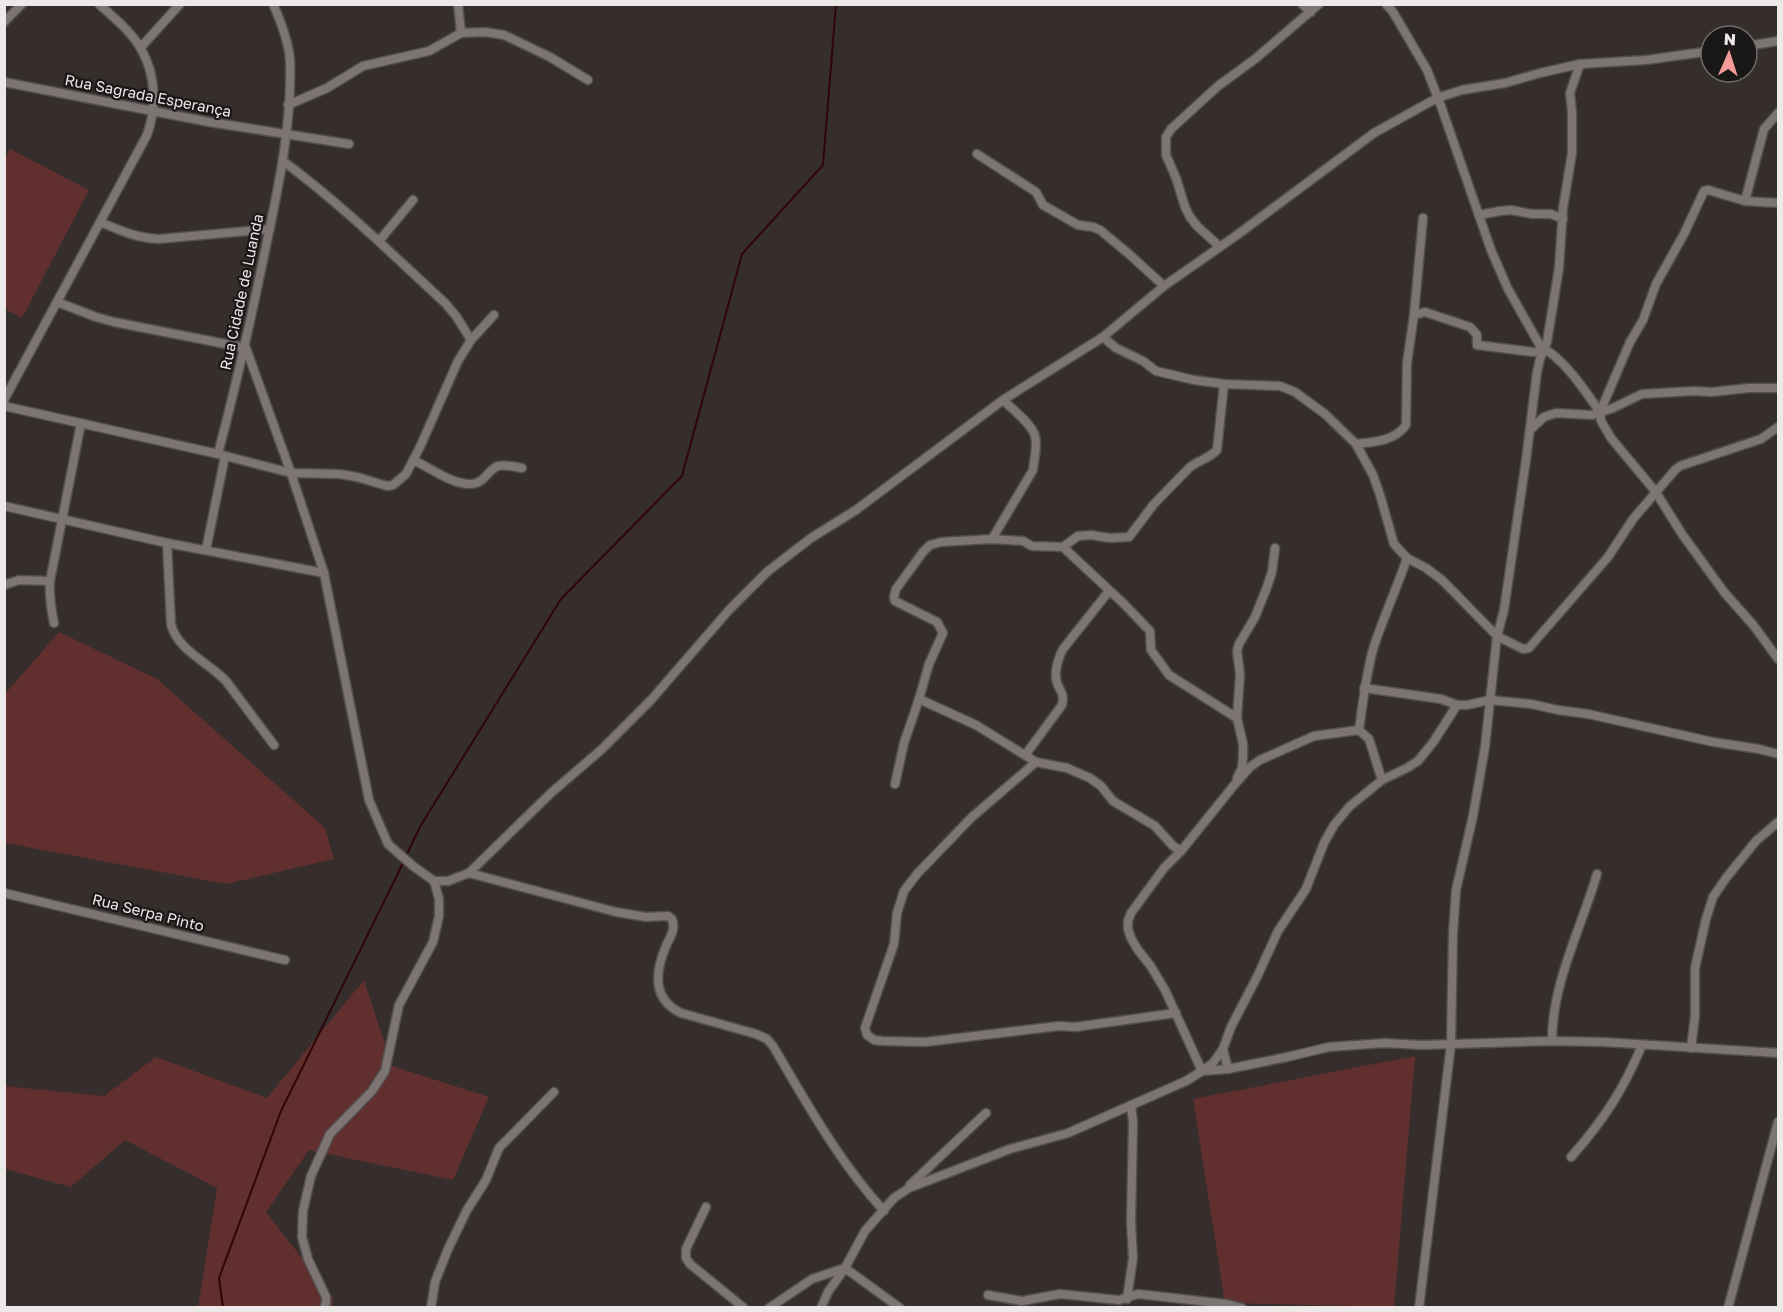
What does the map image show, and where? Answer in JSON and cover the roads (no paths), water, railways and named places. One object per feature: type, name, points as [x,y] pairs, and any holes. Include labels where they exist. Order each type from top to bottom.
[{"type":"street","points":[[4,22],[22,4]]},
{"type":"street","points":[[4,400],[147,135],[154,112],[154,90],[150,67],[141,47],[99,4]]},
{"type":"street","points":[[141,47],[180,4]]},
{"type":"street","name":"Rua Cidade de Luanda","points":[[206,550],[222,455],[270,229],[287,134],[290,59],[283,30],[273,4]]},
{"type":"street","points":[[458,4],[461,33]]},
{"type":"street","points":[[1302,4],[1311,12]]},
{"type":"street","points":[[1219,246],[1190,217],[1166,155],[1166,137],[1171,129],[1218,86],[1255,59],[1319,4]]},
{"type":"street","points":[[1386,4],[1427,70],[1491,250],[1508,289],[1543,351]]},
{"type":"street","points":[[288,105],[327,88],[363,66],[429,51],[461,33],[485,32],[504,35],[550,57],[588,80]]},
{"type":"street","points":[[1759,44],[1779,40]]},
{"type":"street","points":[[57,302],[114,322],[245,348],[291,473],[324,573],[369,800],[388,844],[434,881],[448,881],[469,873],[552,792],[602,750],[651,700],[729,610],[767,572],[811,538],[856,510],[1004,400],[1103,337],[1164,286],[1374,133],[1437,98],[1462,90],[1505,83],[1580,64],[1646,60],[1699,53]]},
{"type":"street","points":[[1419,1308],[1451,1044],[1456,890],[1473,816],[1483,756],[1497,636],[1504,610],[1537,372],[1547,342],[1559,268],[1572,153],[1570,93],[1580,64]]},
{"type":"street","name":"Rua Sagrada Esperança","points":[[4,82],[154,112],[349,144]]},
{"type":"street","points":[[1745,201],[1764,129],[1779,113]]},
{"type":"street","points":[[977,154],[1036,192],[1043,205],[1078,225],[1100,230],[1164,286]]},
{"type":"street","points":[[283,161],[315,184],[445,303],[471,340]]},
{"type":"street","points":[[1600,412],[1630,342],[1643,320],[1656,284],[1684,234],[1704,191],[1708,190],[1745,201],[1779,203]]},
{"type":"street","points":[[379,241],[413,200]]},
{"type":"street","points":[[1479,215],[1511,210],[1532,214],[1551,213],[1563,219]]},
{"type":"street","points":[[1356,444],[1387,439],[1401,432],[1406,425],[1407,363],[1423,218]]},
{"type":"street","points":[[100,222],[128,235],[159,239],[270,229]]},
{"type":"street","points":[[1414,315],[1425,312],[1470,327],[1477,335],[1477,345],[1533,352],[1548,351],[1561,362],[1600,412],[1601,421],[1611,438],[1655,491],[1682,534],[1724,592],[1779,659]]},
{"type":"street","points":[[4,406],[222,455],[291,473],[339,474],[387,486],[398,482],[406,474],[458,361],[471,340],[494,315]]},
{"type":"street","points":[[1103,337],[1116,348],[1156,370],[1194,380],[1224,384],[1280,386],[1295,392],[1325,414],[1356,444],[1373,475],[1394,544],[1407,558],[1442,580],[1497,636],[1523,649],[1529,648],[1608,557],[1655,491],[1680,466],[1761,439],[1779,427]]},
{"type":"street","points":[[895,784],[907,732],[928,664],[943,633],[937,622],[895,601],[896,589],[922,552],[930,545],[941,542],[992,539],[1023,542],[1032,546],[1063,547],[1078,536],[1129,537],[1154,504],[1194,463],[1212,456],[1217,450],[1224,384]]},
{"type":"street","points":[[1530,430],[1539,421],[1556,413],[1589,416],[1613,408],[1642,394],[1779,388]]},
{"type":"street","points":[[992,539],[1033,470],[1035,457],[1035,436],[1032,428],[1004,400]]},
{"type":"street","points":[[54,623],[50,581],[81,423]]},
{"type":"street","points":[[413,460],[430,467],[448,479],[471,484],[479,483],[497,466],[522,468]]},
{"type":"street","points":[[4,506],[167,543],[324,573]]},
{"type":"street","points":[[167,543],[173,634],[226,681],[274,745]]},
{"type":"street","points":[[1063,547],[1124,603],[1150,631],[1151,650],[1169,675],[1237,718]]},
{"type":"street","points":[[1235,784],[1242,768],[1243,757],[1243,744],[1237,718],[1240,674],[1239,644],[1255,617],[1267,586],[1272,572],[1275,548]]},
{"type":"street","points":[[1359,730],[1364,688],[1374,648],[1407,558]]},
{"type":"street","points":[[4,585],[19,580],[50,581]]},
{"type":"street","points":[[1026,754],[1062,705],[1063,692],[1055,677],[1060,654],[1109,591]]},
{"type":"street","points":[[1364,688],[1441,699],[1457,705],[1490,700],[1531,704],[1779,754]]},
{"type":"street","points":[[919,699],[976,725],[1036,762],[1067,768],[1090,778],[1101,786],[1113,801],[1155,826],[1173,846],[1181,851]]},
{"type":"street","points":[[894,1198],[909,1188],[974,1162],[1010,1149],[1068,1133],[1186,1081],[1218,1057],[1278,931],[1306,889],[1324,843],[1334,825],[1350,806],[1382,780],[1418,760],[1434,741],[1457,705]]},
{"type":"street","points":[[1202,1071],[1181,1029],[1176,1013],[1150,965],[1131,938],[1128,921],[1131,913],[1164,868],[1181,851],[1250,767],[1260,760],[1314,736],[1359,730],[1369,739],[1382,780]]},
{"type":"street","points":[[1036,762],[971,818],[917,874],[904,891],[897,914],[894,944],[865,1028],[867,1035],[874,1040],[925,1042],[1059,1026],[1075,1027],[1176,1013]]},
{"type":"street","points":[[1691,1048],[1695,1016],[1695,968],[1713,897],[1756,842],[1779,822]]},
{"type":"street","points":[[469,873],[616,912],[646,917],[668,916],[672,919],[674,929],[660,965],[658,983],[661,997],[670,1008],[681,1013],[767,1039],[828,1137],[865,1190],[884,1210]]},
{"type":"street","points":[[1552,1041],[1553,1010],[1570,950],[1597,874]]},
{"type":"street","points":[[324,1308],[326,1298],[308,1259],[302,1237],[303,1211],[311,1176],[330,1134],[372,1091],[386,1071],[399,1005],[433,942],[439,916],[439,899],[434,881]]},
{"type":"street","name":"Rua Serpa Pinto","points":[[4,893],[285,960]]},
{"type":"street","points":[[1202,1071],[1228,1069],[1329,1047],[1384,1043],[1422,1045],[1552,1041],[1604,1042],[1779,1053]]},
{"type":"street","points":[[1571,1156],[1606,1115],[1642,1046]]},
{"type":"street","points":[[1223,1049],[1228,1069]]},
{"type":"street","points":[[431,1308],[435,1282],[448,1249],[467,1210],[486,1180],[499,1148],[554,1092]]},
{"type":"street","points":[[1127,1299],[1133,1258],[1131,1105]]},
{"type":"street","points":[[821,1308],[828,1292],[845,1268],[865,1231],[894,1198],[912,1184],[986,1113]]},
{"type":"street","points":[[1728,1308],[1779,1122]]},
{"type":"street","points":[[706,1207],[686,1249],[686,1258],[690,1264],[744,1308]]},
{"type":"street","points":[[769,1308],[812,1280],[845,1268]]},
{"type":"street","points":[[845,1268],[900,1308]]},
{"type":"street","points":[[988,1295],[1022,1301],[1060,1294],[1119,1300],[1138,1294],[1227,1304],[1242,1308]]},
{"type":"waterway","points":[[406,856],[421,825],[561,599],[682,476],[742,254],[823,165],[836,4]]},
{"type":"waterway","points":[[223,1308],[219,1278],[281,1111],[404,861]]}]
